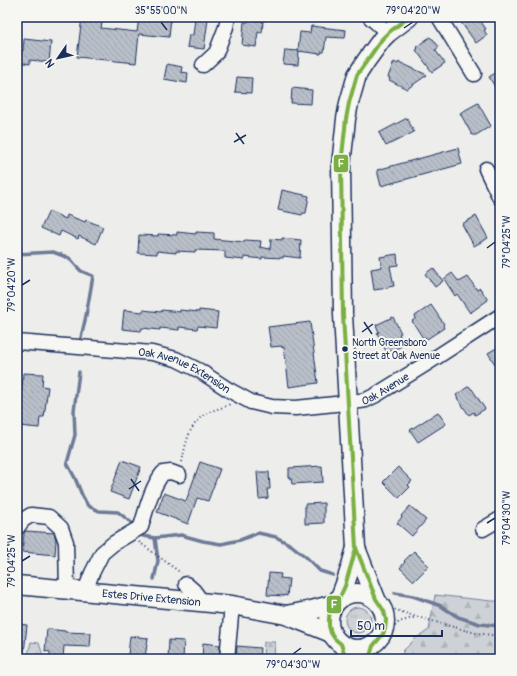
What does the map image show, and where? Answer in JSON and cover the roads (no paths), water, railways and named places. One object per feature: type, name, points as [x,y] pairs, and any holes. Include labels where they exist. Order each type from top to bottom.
[{"type":"main road","points":[[356,548],[378,602],[384,611],[386,619],[385,627],[375,646],[357,650],[339,645],[329,626],[330,611],[347,580],[356,548],[343,316],[341,165],[343,138],[349,103],[357,75],[388,33],[409,17]]},
{"type":"main road","name":"Estes Drive Extension","points":[[17,585],[232,605],[286,616],[339,645]]},
{"type":"main road","points":[[336,602],[345,595],[353,592],[361,592],[369,595],[378,602]]},
{"type":"main road","name":"Estes Drive Extension","points":[[286,616],[312,610],[336,602]]},
{"type":"street","points":[[203,64],[216,53],[226,27],[228,17]]},
{"type":"street","points":[[370,17],[388,33]]},
{"type":"street","points":[[439,17],[474,74]]},
{"type":"street","points":[[486,169],[500,198]]},
{"type":"street","name":"Oak Avenue","points":[[348,403],[366,400],[376,395],[500,316]]},
{"type":"street","name":"Oak Avenue Extension","points":[[17,342],[152,353],[176,358],[251,402],[272,407],[296,408],[348,403]]},
{"type":"street","points":[[86,592],[92,573],[102,553],[114,543],[141,527],[148,504],[159,478],[163,473],[171,472],[179,475]]},
{"type":"street","points":[[17,528],[23,520],[31,515],[50,517],[61,528],[66,542],[67,590]]},
{"type":"street","points":[[484,529],[500,518]]},
{"type":"street","points":[[186,584],[194,590],[202,602]]},
{"type":"street","points":[[227,659],[232,605]]},
{"type":"waterway","points":[[17,254],[53,252],[69,258],[81,271],[93,276],[80,342]]},
{"type":"waterway","points":[[79,372],[74,411],[75,435],[67,463],[88,506],[99,511],[118,512],[133,524]]},
{"type":"waterway","points":[[143,536],[155,538],[181,535],[221,544],[240,540],[258,533],[276,537],[291,545],[320,571],[333,575]]},
{"type":"waterway","points":[[154,579],[158,561],[155,538]]},
{"type":"waterway","points":[[395,593],[413,596],[441,606],[458,617],[480,624],[500,626]]},
{"type":"place","name":"North Greensboro Street at Oak Avenue","points":[[345,349]]}]
